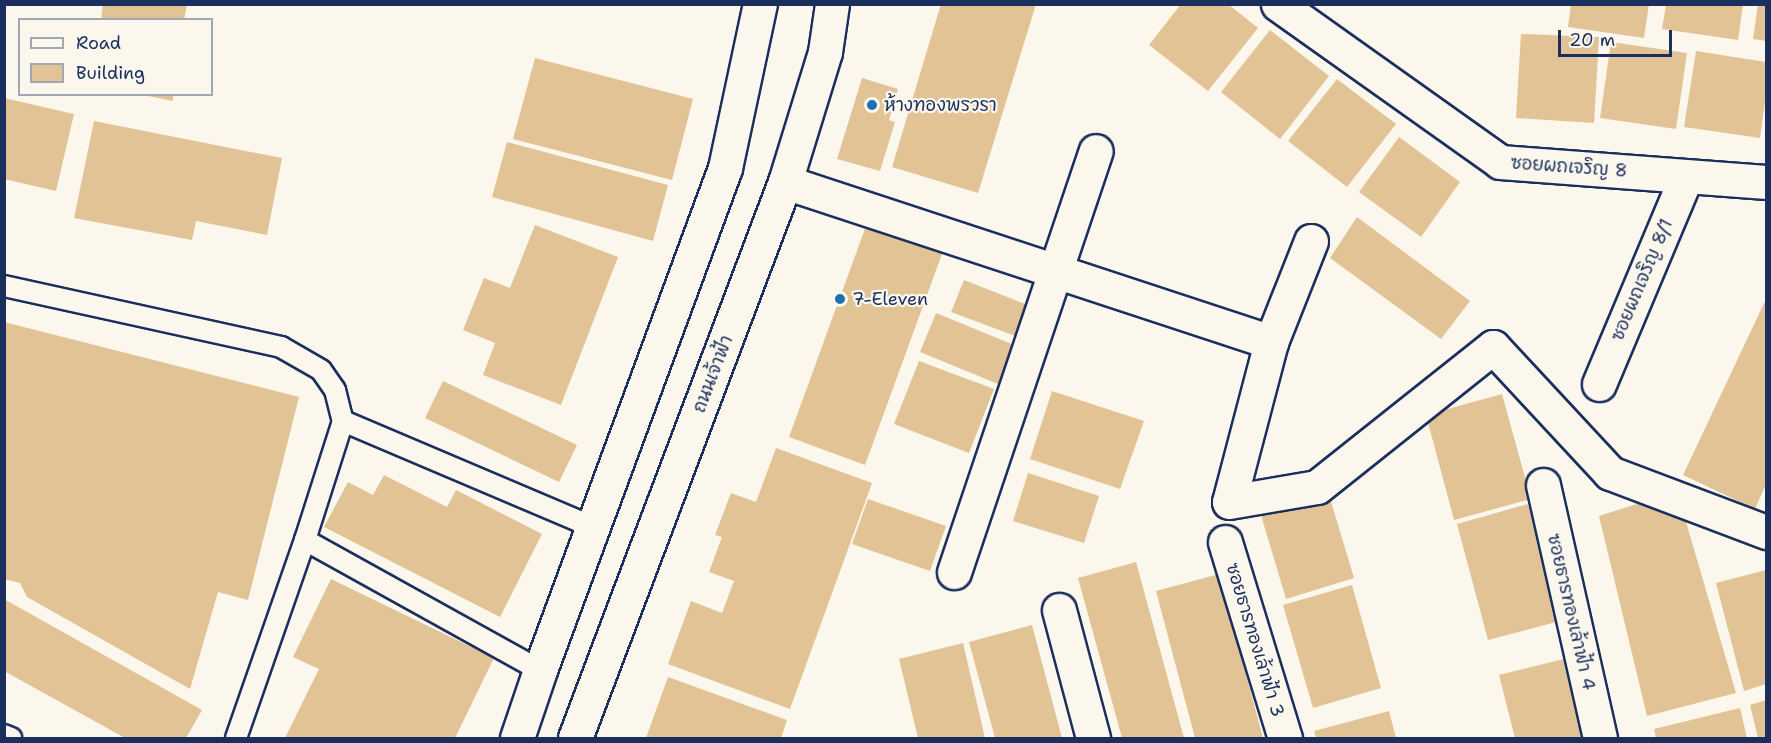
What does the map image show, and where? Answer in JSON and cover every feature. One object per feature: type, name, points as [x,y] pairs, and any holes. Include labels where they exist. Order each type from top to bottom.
[{"type":"street","points":[[517,738],[725,168],[760,4]]},
{"type":"street","name":"ถนนเจ้าฟ้า","points":[[575,738],[785,182],[825,52],[832,4]]},
{"type":"street","name":"ซอยผถเจริญ 8","points":[[1278,4],[1500,162],[1767,182]]},
{"type":"street","points":[[954,572],[1096,151]]},
{"type":"street","name":"ซอยผถเจริญ 8/1","points":[[1599,384],[1686,177]]},
{"type":"street","points":[[785,182],[1271,342]]},
{"type":"street","points":[[1311,241],[1271,342],[1229,502],[1317,487],[1493,347],[1610,473],[1767,532]]},
{"type":"street","name":"ซอยธารทองเล้าฟ้า 4","points":[[1543,485],[1600,738]]},
{"type":"street","name":"ซอยธารทองเล้าฟ้า 3","points":[[1225,542],[1285,738]]},
{"type":"street","points":[[1059,610],[1093,738]]},
{"type":"lane","points":[[4,286],[280,347],[321,370],[335,390],[343,421],[236,738]]},
{"type":"lane","points":[[343,421],[593,527]]},
{"type":"lane","points":[[304,540],[540,670]]},
{"type":"lane","points":[[4,735],[10,738]]},
{"type":"building","points":[[103,4],[187,4],[184,18],[101,18]]},
{"type":"building","points":[[941,4],[1036,4],[978,193],[892,167]]},
{"type":"building","points":[[1181,4],[1228,4],[1258,28],[1208,91],[1149,45]]},
{"type":"building","points":[[1571,4],[1649,4],[1644,38],[1568,27]]},
{"type":"building","points":[[1758,4],[1766,4],[1766,41],[1753,39]]},
{"type":"building","points":[[1666,5],[1743,5],[1738,40],[1662,29]]},
{"type":"building","points":[[1270,30],[1329,76],[1280,139],[1221,92]]},
{"type":"building","points":[[1521,34],[1599,37],[1594,123],[1516,118]]},
{"type":"building","points":[[1611,42],[1687,53],[1676,129],[1600,118]]},
{"type":"building","points":[[1696,51],[1766,62],[1766,95],[1760,138],[1684,127]]},
{"type":"building","points":[[535,58],[693,99],[672,180],[513,139]]},
{"type":"building","points":[[862,78],[898,89],[889,120],[895,122],[880,171],[837,159]]},
{"type":"building","points":[[1337,79],[1396,124],[1347,187],[1288,141]]},
{"type":"building","points":[[148,96],[173,96],[173,101]]},
{"type":"building","points":[[4,98],[74,114],[56,191],[4,179]]},
{"type":"building","points":[[94,121],[282,158],[267,235],[196,221],[192,240],[74,218]]},
{"type":"building","points":[[1399,137],[1460,182],[1421,237],[1359,192]]},
{"type":"building","points":[[507,142],[668,185],[653,241],[492,197]]},
{"type":"building","points":[[870,215],[946,243],[865,465],[789,437]]},
{"type":"building","points":[[1357,217],[1470,301],[1441,339],[1330,258]]},
{"type":"building","points":[[535,225],[618,257],[561,405],[483,375],[495,343],[463,330],[484,278],[510,288]]},
{"type":"building","points":[[964,280],[1030,306],[1018,337],[951,312]]},
{"type":"building","points":[[1766,299],[1766,484],[1755,509],[1683,475]]},
{"type":"building","points":[[936,313],[1019,347],[1003,386],[920,352]]},
{"type":"building","points":[[4,322],[299,397],[248,600],[218,592],[190,689],[27,597],[20,583],[4,579]]},
{"type":"building","points":[[919,361],[994,389],[969,453],[894,424]]},
{"type":"building","points":[[443,381],[577,445],[559,482],[425,418]]},
{"type":"building","points":[[1052,391],[1144,421],[1120,489],[1030,459]]},
{"type":"building","points":[[1502,394],[1531,499],[1454,520],[1426,415]]},
{"type":"building","points":[[776,448],[872,483],[790,709],[668,664],[691,601],[722,613],[734,581],[709,572],[722,537],[715,535],[731,493],[756,502]]},
{"type":"building","points":[[1028,473],[1099,496],[1084,543],[1013,521]]},
{"type":"building","points":[[384,475],[447,507],[456,490],[542,534],[500,617],[324,527],[348,482],[373,495]]},
{"type":"building","points":[[1329,495],[1354,578],[1286,599],[1261,515]]},
{"type":"building","points":[[868,499],[946,526],[930,571],[852,544]]},
{"type":"building","points":[[1640,503],[1684,515],[1736,693],[1647,716],[1599,516]]},
{"type":"building","points":[[1528,504],[1560,621],[1488,640],[1457,524]]},
{"type":"building","points":[[1136,562],[1184,738],[1122,738],[1078,578]]},
{"type":"building","points":[[1766,570],[1766,684],[1744,691],[1716,583]]},
{"type":"building","points":[[1219,574],[1263,738],[1195,738],[1156,591]]},
{"type":"building","points":[[331,579],[494,658],[455,738],[285,738],[319,669],[293,657]]},
{"type":"building","points":[[1352,585],[1381,688],[1313,708],[1283,605]]},
{"type":"building","points":[[4,599],[202,710],[186,738],[125,738],[4,671]]},
{"type":"building","points":[[1032,625],[1062,738],[995,738],[969,642]]},
{"type":"building","points":[[963,643],[985,738],[918,738],[899,659]]},
{"type":"building","points":[[1572,657],[1593,738],[1515,738],[1499,675]]},
{"type":"building","points":[[668,677],[787,720],[781,738],[646,738]]},
{"type":"building","points":[[1766,700],[1766,738],[1758,738],[1750,705]]},
{"type":"building","points":[[1740,708],[1747,738],[1656,738],[1654,729]]},
{"type":"building","points":[[1389,711],[1396,738],[1316,738],[1314,731]]},
{"type":"place","name":"ห้างทองพรวรา","points":[[872,105]]},
{"type":"place","name":"7-Eleven","points":[[840,299]]}]
